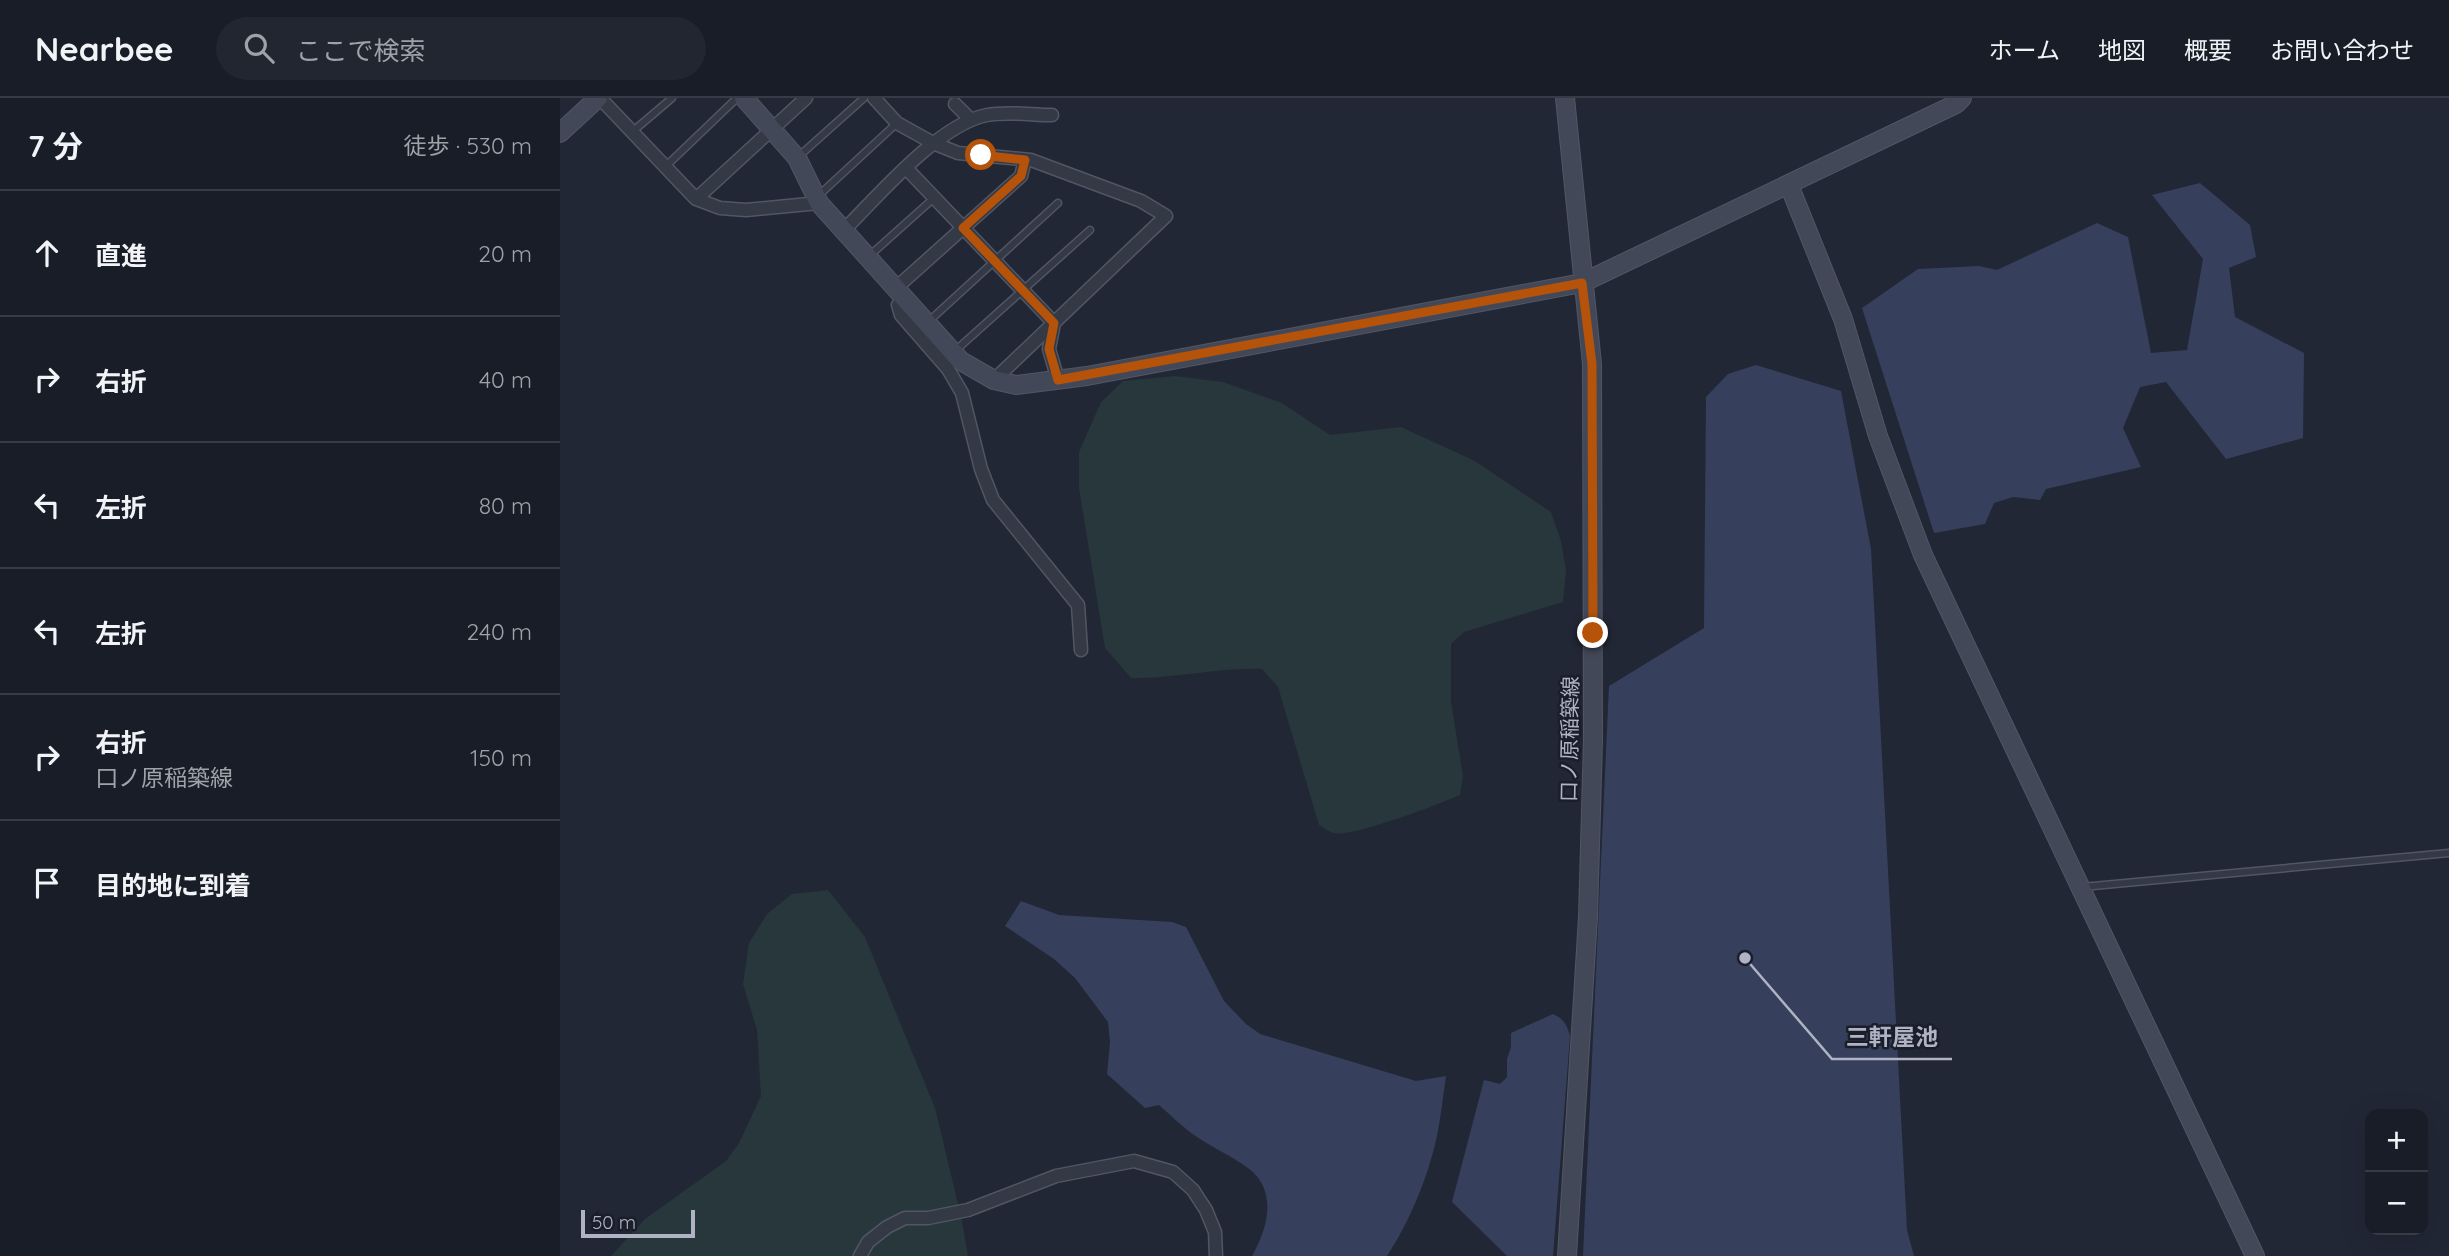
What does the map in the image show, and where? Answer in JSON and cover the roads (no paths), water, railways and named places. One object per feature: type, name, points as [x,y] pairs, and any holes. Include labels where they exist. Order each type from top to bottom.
[{"type":"street","points":[[560,133],[599,98],[696,198],[720,208],[746,210],[818,200]]},
{"type":"street","points":[[744,98],[797,158],[818,200],[961,361],[994,380],[1016,385],[1058,380],[1582,283],[1901,132],[1956,104],[1962,98]]},
{"type":"street","points":[[696,198],[806,98]]},
{"type":"street","points":[[874,98],[897,122],[933,143],[958,153],[1025,160],[1142,201],[1166,216],[994,380]]},
{"type":"street","name":"口ノ原稲築線","points":[[1565,98],[1592,364],[1593,740],[1588,917],[1567,1256]]},
{"type":"street","points":[[955,104],[970,119]]},
{"type":"street","points":[[844,230],[933,143],[970,119],[990,114],[1052,116]]},
{"type":"street","points":[[1025,160],[1021,176],[963,228],[900,293],[898,305],[901,315],[948,369],[962,393],[981,469],[993,500],[1078,605],[1081,650]]},
{"type":"street","points":[[906,168],[1054,323]]},
{"type":"street","points":[[1789,185],[1843,319],[1878,436],[1923,555],[2255,1256]]},
{"type":"street","points":[[1054,323],[1049,349],[1058,380]]},
{"type":"street","points":[[860,1256],[868,1242],[887,1227],[905,1218],[928,1218],[968,1210],[1056,1177],[1134,1161],[1173,1172],[1193,1190],[1206,1210],[1215,1232],[1216,1256]]},
{"type":"lane","points":[[632,132],[672,98]]},
{"type":"lane","points":[[665,166],[737,98]]},
{"type":"lane","points":[[797,158],[864,98]]},
{"type":"lane","points":[[818,200],[897,122]]},
{"type":"lane","points":[[868,257],[934,198]]},
{"type":"lane","points":[[927,323],[1058,203]]},
{"type":"lane","points":[[953,352],[1090,230]]},
{"type":"lane","points":[[2081,887],[2449,853]]},
{"type":"water","points":[[2200,183],[2250,225],[2256,257],[2229,268],[2235,317],[2304,353],[2303,438],[2226,459],[2166,382],[2140,387],[2123,428],[2141,467],[2046,489],[2040,500],[2013,497],[1994,503],[1985,524],[1934,533],[1862,308],[1918,269],[1979,266],[1997,270],[2097,223],[2128,237],[2151,353],[2187,350],[2203,259],[2152,195]]},
{"type":"water","points":[[1756,365],[1841,391],[1871,549],[1907,1230],[1914,1256],[1583,1256],[1609,686],[1704,628],[1706,397],[1728,374]]},
{"type":"water","points":[[1021,901],[1059,915],[1172,922],[1186,927],[1224,1001],[1260,1034],[1416,1081],[1446,1076],[1437,1136],[1429,1167],[1411,1213],[1387,1256],[1252,1256],[1266,1222],[1267,1198],[1264,1187],[1248,1168],[1203,1141],[1159,1105],[1145,1108],[1107,1074],[1110,1042],[1108,1022],[1075,978],[1054,959],[1005,926]]},
{"type":"water","points":[[1553,1014],[1564,1023],[1570,1036],[1553,1256],[1507,1256],[1452,1202],[1484,1080],[1500,1084],[1507,1077],[1511,1033]]},
{"type":"place","name":"三軒屋池","points":[[1745,958]]}]
